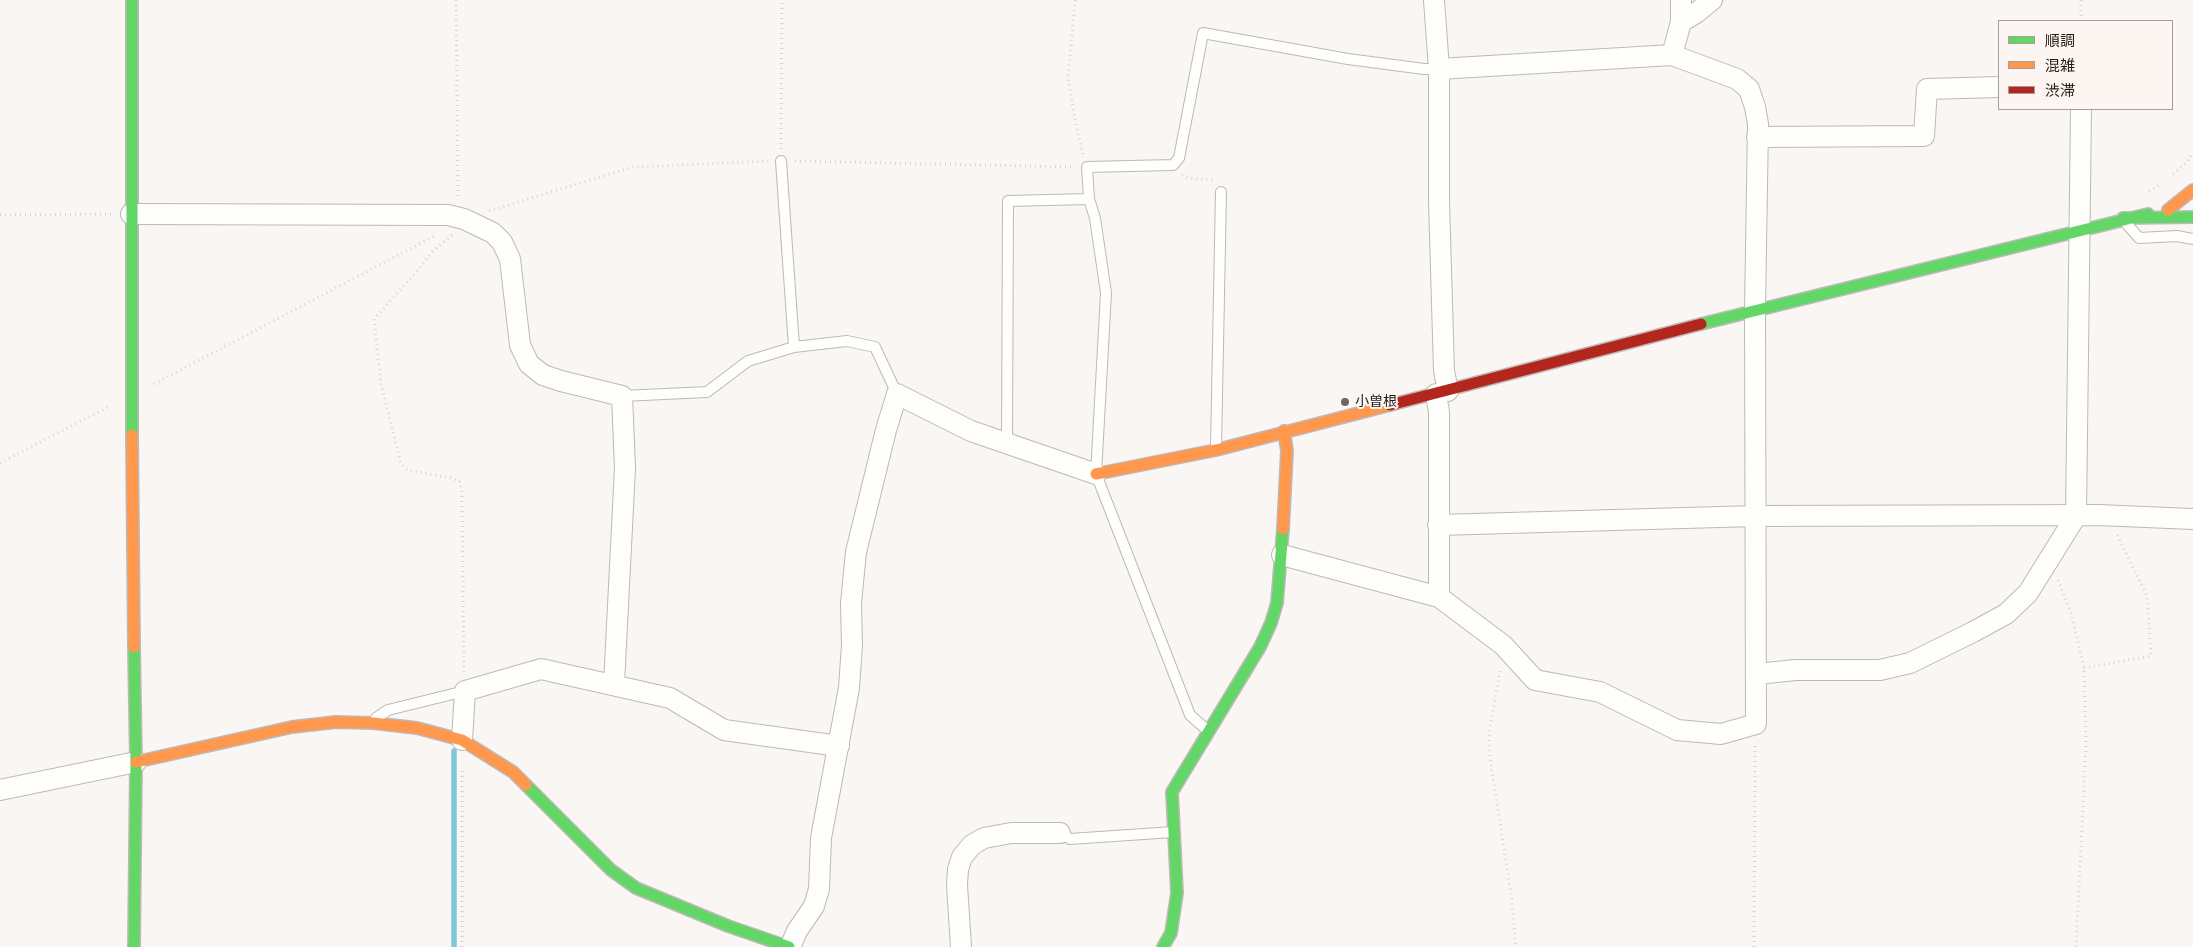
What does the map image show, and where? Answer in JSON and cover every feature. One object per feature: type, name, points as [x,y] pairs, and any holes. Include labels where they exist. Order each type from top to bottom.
[{"type":"main road","points":[[132,0],[131,396],[136,762],[134,947]]},
{"type":"main road","points":[[2168,210],[2193,190]]},
{"type":"main road","points":[[1096,474],[1216,450],[1755,310],[2123,218],[2168,210],[2193,203]]},
{"type":"main road","points":[[2123,218],[2193,217]]},
{"type":"main road","points":[[1163,947],[1172,933],[1173,910],[1177,893],[1172,792],[1260,647],[1271,623],[1277,603],[1282,555],[1286,451],[1284,431]]},
{"type":"main road","points":[[136,762],[292,727],[336,722],[418,728],[462,740],[513,772],[611,870],[636,888],[728,926],[790,947]]},
{"type":"street","points":[[1434,0],[1439,69],[1439,211],[1444,371],[1439,412],[1438,597]]},
{"type":"street","points":[[1672,55],[1681,22],[1681,0]]},
{"type":"street","points":[[1681,22],[1712,0]]},
{"type":"street","points":[[1282,555],[1438,597],[1503,645],[1534,680],[1600,692],[1677,730],[1721,734],[1756,724],[1755,310],[1758,137],[1755,107],[1749,89],[1737,79],[1672,55],[1439,69]]},
{"type":"street","points":[[1758,137],[1924,136],[1927,89],[1998,87]]},
{"type":"street","points":[[1757,674],[1795,670],[1880,670],[1910,663],[2006,614],[2028,593],[2076,516],[2081,110]]},
{"type":"street","points":[[131,214],[448,215],[464,219],[493,233],[502,242],[510,259],[520,345],[529,364],[543,375],[622,396],[625,468],[614,684]]},
{"type":"street","points":[[790,947],[797,931],[814,906],[819,889],[821,838],[849,688],[852,645],[851,603],[856,552],[886,430],[897,394],[971,431],[1096,474]]},
{"type":"street","points":[[1438,524],[1755,516],[2098,515],[2193,519]]},
{"type":"street","points":[[462,740],[465,691],[541,669],[670,698],[724,730],[839,746]]},
{"type":"street","points":[[0,790],[136,762]]},
{"type":"street","points":[[961,947],[957,884],[958,869],[962,857],[972,845],[984,838],[1011,833],[1060,833]]},
{"type":"lane","points":[[1209,732],[1190,715],[1096,474],[1106,293],[1095,218],[1089,199],[1087,167],[1173,165],[1180,158],[1203,34],[1348,59],[1424,70],[1439,69]]},
{"type":"lane","points":[[781,161],[794,347]]},
{"type":"lane","points":[[1216,450],[1221,192]]},
{"type":"lane","points":[[1008,444],[1008,201],[1089,199]]},
{"type":"lane","points":[[2123,218],[2129,228],[2139,238],[2177,236],[2193,239]]},
{"type":"lane","points":[[622,396],[707,392],[748,361],[794,347],[847,341],[875,347],[897,394]]},
{"type":"lane","points":[[368,723],[388,710],[465,691]]},
{"type":"lane","points":[[1060,833],[1070,840],[1173,832]]},
{"type":"path","points":[[456,0],[458,208],[464,219]]},
{"type":"path","points":[[781,161],[782,0]]},
{"type":"path","points":[[465,691],[462,492],[460,482],[452,478],[407,470],[401,464],[381,384],[374,319],[432,252],[453,234],[464,219],[518,201],[633,168],[781,161],[1087,167],[1076,126],[1068,78],[1075,0]]},
{"type":"path","points":[[2081,0],[2081,20]]},
{"type":"path","points":[[2145,193],[2162,184],[2187,162],[2193,153]]},
{"type":"path","points":[[1173,165],[1179,173],[1188,178],[1216,180],[1221,184],[1221,192]]},
{"type":"path","points":[[0,214],[131,214]]},
{"type":"path","points":[[0,463],[131,396],[438,233]]},
{"type":"path","points":[[2084,668],[2151,656],[2147,596],[2118,537],[2098,515]]},
{"type":"path","points":[[2050,559],[2072,616],[2084,668],[2086,745],[2076,947]]},
{"type":"path","points":[[1503,645],[1490,727],[1489,751],[1511,894],[1516,947]]},
{"type":"path","points":[[1754,947],[1754,757],[1756,724]]},
{"type":"path","points":[[462,740],[462,947]]},
{"type":"waterway","points":[[454,751],[454,947]]},
{"type":"traffic: fast","points":[[132,0],[132,435]]},
{"type":"traffic: fast","points":[[1701,324],[2148,214]]},
{"type":"traffic: fast","points":[[2123,218],[2193,217]]},
{"type":"traffic: fast","points":[[1163,947],[1171,933],[1177,893],[1172,792],[1260,647],[1271,623],[1277,603],[1283,529]]},
{"type":"traffic: fast","points":[[134,647],[136,762],[134,947]]},
{"type":"traffic: fast","points":[[526,785],[611,870],[636,888],[728,926],[789,947]]},
{"type":"traffic: slow","points":[[2168,210],[2193,190]]},
{"type":"traffic: slow","points":[[1096,474],[1216,450],[1390,405]]},
{"type":"traffic: slow","points":[[1283,529],[1287,451],[1284,431]]},
{"type":"traffic: slow","points":[[132,435],[134,647]]},
{"type":"traffic: slow","points":[[136,762],[292,727],[336,722],[373,723],[417,728],[462,740],[513,772],[526,785]]},
{"type":"traffic: jam","points":[[1390,405],[1701,324]]},
{"type":"place","name":"小曽根","points":[[1345,402]]}]
